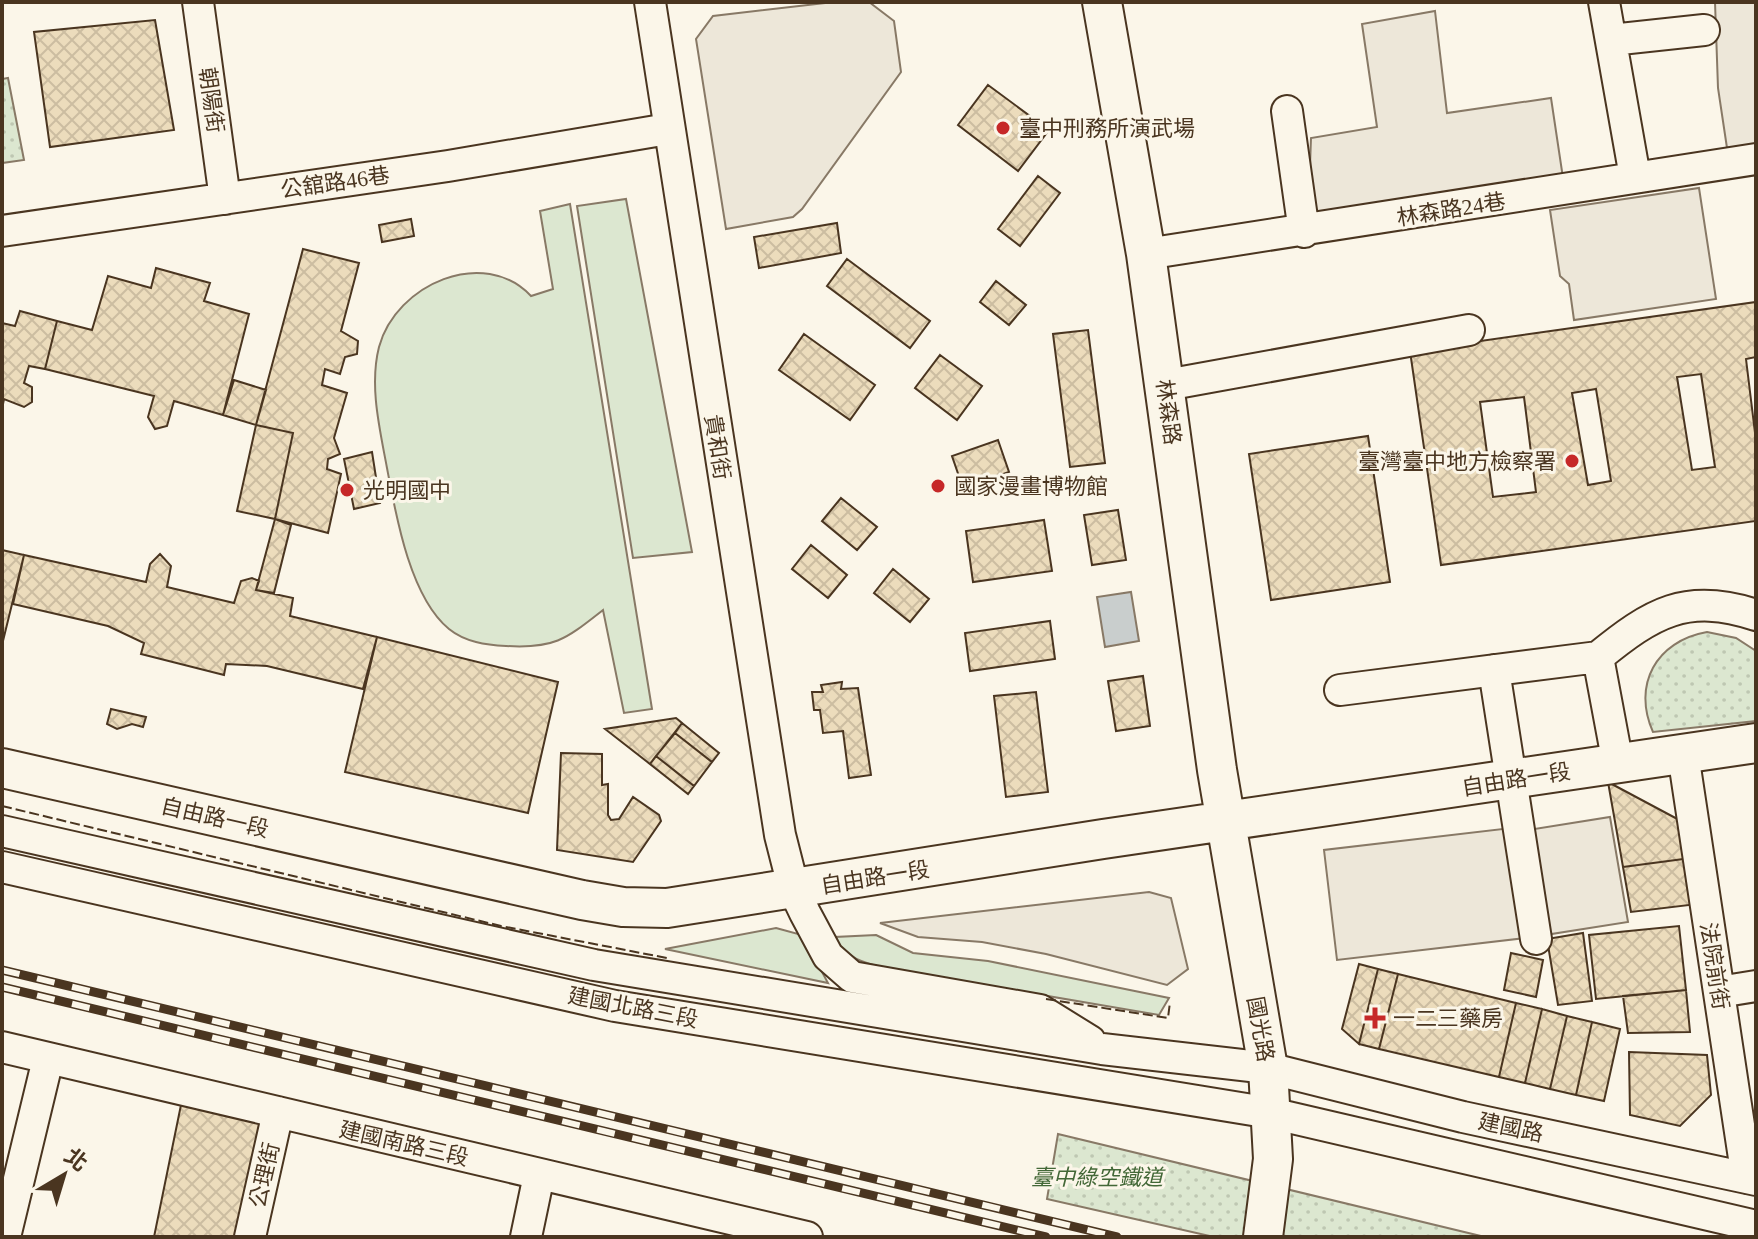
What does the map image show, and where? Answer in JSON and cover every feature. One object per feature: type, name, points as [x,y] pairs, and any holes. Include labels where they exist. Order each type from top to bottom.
[{"type":"main road","name":"林森路","points":[[1102,2],[1166,385],[1227,823]]},
{"type":"main road","name":"自由路一段","points":[[2,768],[623,907],[667,908],[1756,743]]},
{"type":"main road","name":"國光路","points":[[1227,823],[1268,1068],[1273,1159],[1263,1237]]},
{"type":"street","name":"朝陽街","points":[[198,2],[225,199]]},
{"type":"street","name":"貴和街","points":[[650,2],[780,835],[794,890],[828,956],[852,977],[1040,1010],[1102,1049]]},
{"type":"street","points":[[1604,2],[1635,177]]},
{"type":"street","points":[[1611,40],[1704,30]]},
{"type":"street","points":[[1287,111],[1304,232]]},
{"type":"street","name":"公舘路46巷","points":[[2,231],[668,129]]},
{"type":"street","name":"林森路24巷","points":[[1146,254],[1304,232],[1756,159]]},
{"type":"street","points":[[1166,385],[1469,330]]},
{"type":"street","points":[[1340,690],[1598,657],[1637,625],[1662,612],[1688,605],[1717,605],[1756,615]]},
{"type":"street","points":[[1598,657],[1618,764]]},
{"type":"street","points":[[1494,670],[1536,939]]},
{"type":"street","name":"法院前街","points":[[1683,754],[1719,992],[1752,1179]]},
{"type":"street","name":"建國北路三段","points":[[2,831],[594,965],[1102,1049],[1268,1068]]},
{"type":"street","name":"建國北路三段","points":[[2,867],[615,1006],[1271,1113]]},
{"type":"street","points":[[1719,992],[1756,986]]},
{"type":"street","name":"建國南路三段","points":[[2,1047],[539,1175],[752,1231],[807,1237]]},
{"type":"street","points":[[5,1237],[48,1059]]},
{"type":"street","name":"建國路","points":[[1268,1068],[1463,1117],[1752,1179]]},
{"type":"street","name":"公理街","points":[[250,1237],[278,1112]]},
{"type":"street","name":"建國路","points":[[1271,1113],[1756,1226]]},
{"type":"street","points":[[526,1237],[539,1175]]},
{"type":"green space","points":[[8,78],[24,160],[2,163],[2,79]]},
{"type":"green space","points":[[626,199],[692,552],[633,558],[577,206]]},
{"type":"green space","points":[[570,204],[652,709],[624,713],[603,610],[559,640],[523,647],[469,640],[449,629],[436,615],[424,597],[407,554],[395,509],[377,408],[375,377],[379,347],[388,325],[403,305],[422,290],[444,279],[467,274],[490,274],[512,281],[531,296],[553,289],[540,211]]},
{"type":"green space","points":[[1707,632],[1736,638],[1756,651],[1756,721],[1653,732],[1645,698],[1653,668],[1674,645]]},
{"type":"green space","points":[[776,928],[802,935],[828,983],[665,949]]},
{"type":"green space","points":[[876,935],[913,953],[988,961],[1169,998],[1159,1015],[889,969],[865,962],[844,951],[835,937]]},
{"type":"green space","name":"臺中綠空鐵道","points":[[1058,1134],[1485,1237],[1214,1237],[1047,1199]]},
{"type":"shaded area","points":[[834,2],[869,2],[894,21],[901,72],[802,209],[793,217],[726,229],[696,39],[713,16]]},
{"type":"shaded area","points":[[1715,2],[1756,2],[1756,144],[1727,148],[1718,88]]},
{"type":"shaded area","points":[[1435,11],[1447,113],[1551,98],[1563,178],[1308,221],[1311,138],[1377,127],[1362,24]]},
{"type":"shaded area","points":[[1699,188],[1716,299],[1574,320],[1569,284],[1560,276],[1550,210]]},
{"type":"shaded area","points":[[1131,592],[1139,641],[1105,647],[1097,597]]},
{"type":"shaded area","points":[[1610,817],[1628,922],[1545,935],[1528,830]]},
{"type":"shaded area","points":[[1511,828],[1525,938],[1337,960],[1324,850]]},
{"type":"shaded area","points":[[1149,892],[1171,898],[1188,969],[1167,985],[1046,954],[982,942],[918,937],[880,923]]},
{"type":"building","points":[[155,20],[174,130],[50,147],[34,32]]},
{"type":"building","name":"臺中刑務所演武場","points":[[988,85],[1049,130],[1018,171],[958,125]]},
{"type":"building","points":[[1038,176],[1060,193],[1020,246],[998,229]]},
{"type":"building","points":[[411,219],[414,236],[382,242],[379,225]]},
{"type":"building","points":[[837,223],[841,253],[759,268],[754,237]]},
{"type":"building","points":[[303,249],[359,263],[341,331],[358,341],[357,354],[345,357],[340,374],[325,369],[322,385],[347,393],[334,438],[340,454],[328,459],[327,469],[341,474],[328,533],[275,519],[293,433],[256,425]]},
{"type":"building","points":[[847,259],[930,321],[910,348],[827,286]]},
{"type":"building","points":[[156,268],[210,283],[204,301],[249,314],[223,415],[174,401],[167,426],[155,429],[148,417],[154,396],[45,369],[57,321],[92,330],[108,276],[151,288]]},
{"type":"building","points":[[996,281],[1026,305],[1009,325],[980,302]]},
{"type":"building","points":[[1756,302],[1756,357],[1746,359],[1756,441],[1756,521],[1441,565],[1410,351]],"holes":[[[1701,374],[1715,467],[1692,470],[1677,377]],[[1596,389],[1611,481],[1588,485],[1572,393]],[[1524,397],[1536,492],[1493,497],[1480,402]]]},
{"type":"building","points":[[20,311],[57,321],[45,369],[29,366],[24,383],[32,387],[32,402],[24,407],[4,399],[2,409],[2,323],[15,326]]},
{"type":"building","points":[[1088,330],[1105,463],[1070,467],[1053,334]]},
{"type":"building","points":[[804,334],[875,385],[850,420],[779,370]]},
{"type":"building","points":[[940,355],[982,386],[957,420],[915,388]]},
{"type":"building","points":[[234,380],[266,390],[256,425],[223,415]]},
{"type":"building","points":[[256,425],[293,433],[275,519],[237,511]]},
{"type":"building","points":[[1368,436],[1390,582],[1271,600],[1249,454]]},
{"type":"building","points":[[998,440],[1009,472],[963,488],[952,456]]},
{"type":"building","points":[[372,452],[380,503],[354,509],[344,459]]},
{"type":"building","points":[[841,498],[877,527],[857,550],[822,521]]},
{"type":"building","points":[[1118,510],[1126,560],[1092,565],[1084,515]]},
{"type":"building","points":[[275,519],[291,525],[274,593],[256,590]]},
{"type":"building","points":[[1044,520],[1052,571],[973,582],[966,531]]},
{"type":"building","points":[[811,545],[847,575],[828,598],[792,569]]},
{"type":"building","points":[[2,550],[24,555],[2,645]]},
{"type":"building","points":[[160,554],[171,566],[167,587],[234,603],[241,581],[252,578],[259,581],[256,590],[293,598],[290,616],[377,637],[363,689],[267,666],[226,664],[224,675],[141,654],[144,643],[108,626],[13,604],[24,555],[146,582],[150,564]]},
{"type":"building","points":[[893,569],[929,599],[910,622],[874,593]]},
{"type":"building","points":[[1050,621],[1055,659],[970,671],[965,633]]},
{"type":"building","points":[[377,637],[558,682],[528,813],[345,772]]},
{"type":"building","points":[[1143,676],[1150,726],[1116,731],[1108,681]]},
{"type":"building","points":[[842,682],[841,689],[858,688],[871,775],[849,778],[843,731],[823,733],[820,710],[814,710],[812,692],[823,692],[821,685]]},
{"type":"building","points":[[1036,692],[1048,792],[1006,797],[994,696]]},
{"type":"building","points":[[111,709],[146,717],[143,727],[132,724],[117,729],[107,724]]},
{"type":"building","points":[[676,718],[682,723],[650,764],[605,729]]},
{"type":"building","points":[[682,723],[719,753],[712,762],[675,733]]},
{"type":"building","points":[[675,733],[712,762],[694,786],[656,756]]},
{"type":"building","points":[[561,753],[602,754],[602,785],[608,784],[608,815],[611,820],[619,819],[633,797],[659,815],[661,821],[633,862],[557,850]]},
{"type":"building","points":[[656,756],[694,786],[688,794],[650,764]]},
{"type":"building","points":[[1608,782],[1683,822],[1691,858],[1623,867]]},
{"type":"building","points":[[1691,858],[1698,904],[1631,912],[1623,867]]},
{"type":"building","points":[[1679,926],[1686,990],[1596,999],[1589,935]]},
{"type":"building","points":[[1583,933],[1592,1001],[1558,1005],[1547,939]]},
{"type":"building","points":[[1511,953],[1543,960],[1536,997],[1504,990]]},
{"type":"building","points":[[1359,964],[1378,969],[1359,1044],[1342,1029]]},
{"type":"building","points":[[1378,969],[1398,974],[1379,1049],[1359,1044]]},
{"type":"building","points":[[1398,974],[1516,1003],[1499,1077],[1379,1049]]},
{"type":"building","points":[[1686,990],[1690,1032],[1628,1033],[1623,996]]},
{"type":"building","points":[[1516,1003],[1542,1009],[1525,1083],[1499,1077]]},
{"type":"building","points":[[1542,1009],[1567,1016],[1550,1089],[1525,1083]]},
{"type":"building","points":[[1567,1016],[1592,1022],[1576,1095],[1550,1089]]},
{"type":"building","points":[[1592,1022],[1620,1029],[1604,1101],[1576,1095]]},
{"type":"building","points":[[1629,1052],[1707,1055],[1711,1095],[1680,1126],[1630,1115]]},
{"type":"building","points":[[182,1100],[261,1119],[237,1237],[154,1237]]},
{"type":"railway","points":[[2,970],[1117,1237]]},
{"type":"railway","points":[[2,987],[1046,1237]]},
{"type":"fence","points":[[2,806],[501,926],[667,958]]},
{"type":"fence","points":[[1046,999],[1168,1018],[1170,1002]]},
{"type":"place","name":"臺中刑務所演武場","points":[[1003,128]]},
{"type":"place","name":"臺灣臺中地方檢察署","points":[[1572,461]]},
{"type":"place","name":"國家漫畫博物館","points":[[938,486]]},
{"type":"place","name":"光明國中","points":[[347,490]]},
{"type":"place","name":"一二三藥房","points":[[1375,1018]]}]
